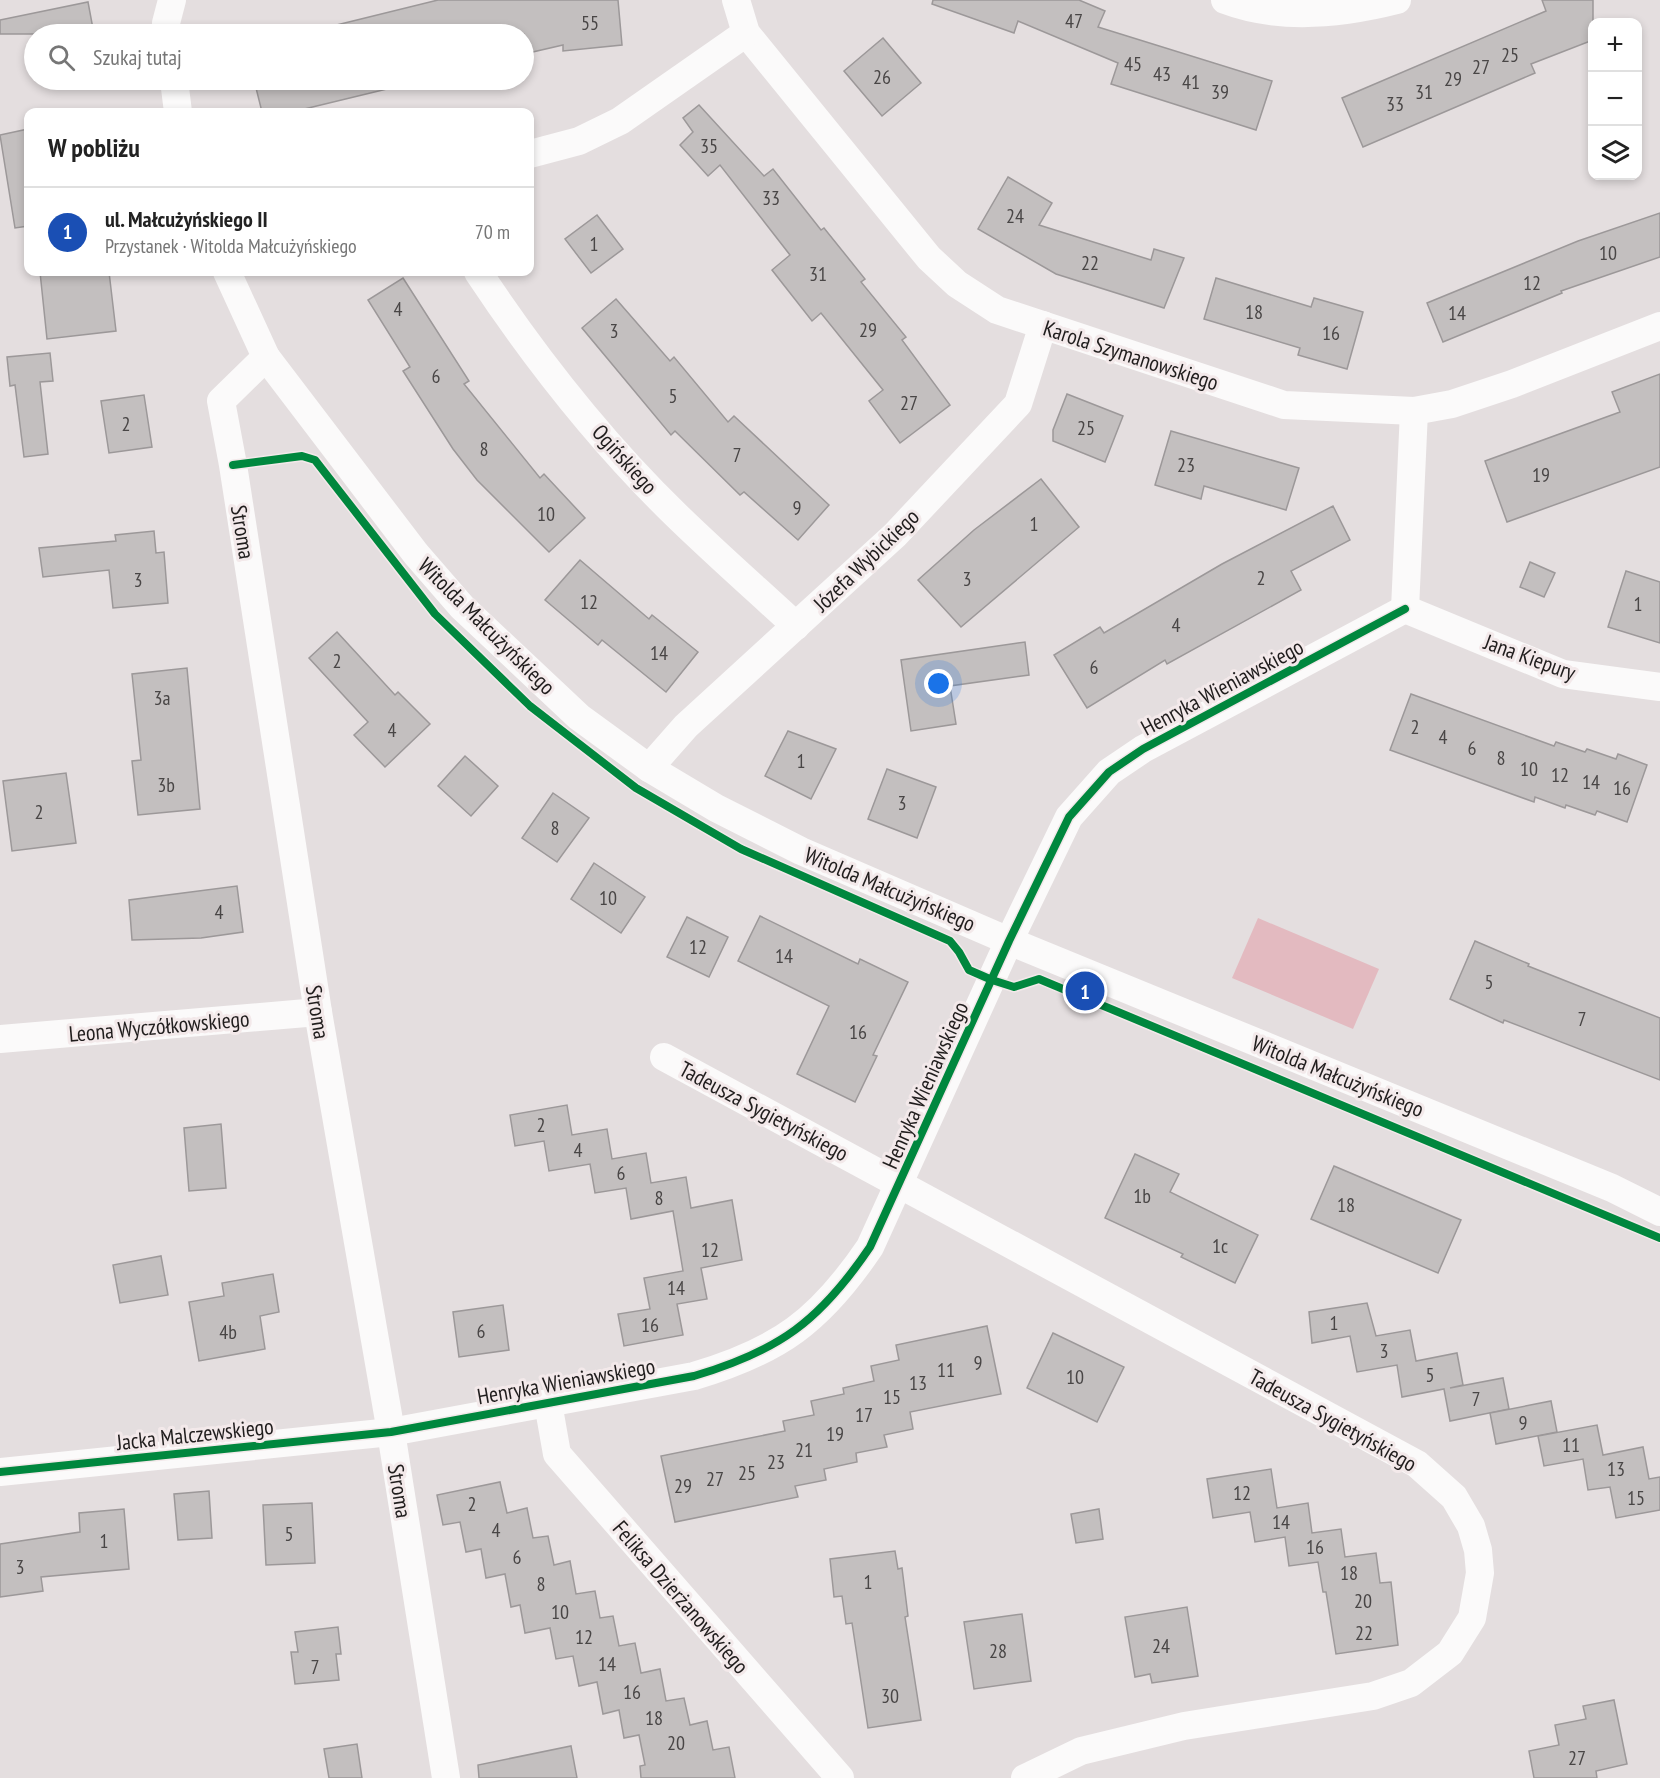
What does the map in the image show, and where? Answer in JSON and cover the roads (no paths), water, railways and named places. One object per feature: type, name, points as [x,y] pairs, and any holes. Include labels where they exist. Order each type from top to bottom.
[{"type":"street","points":[[166,24],[172,0]]},
{"type":"street","name":"Karola Szymanowskiego","points":[[736,0],[746,33],[928,258],[957,284],[997,310],[1284,405],[1414,411],[1452,404],[1512,384],[1660,326]]},
{"type":"street","points":[[1225,0],[1273,11],[1318,14],[1362,9],[1397,0]]},
{"type":"street","points":[[534,153],[579,141],[620,121],[746,33]]},
{"type":"street","points":[[175,90],[178,108]]},
{"type":"street","points":[[229,276],[266,357]]},
{"type":"street","name":"Ogińskiego","points":[[481,276],[525,342],[576,406],[674,513],[796,626]]},
{"type":"street","name":"Józefa Wybickiego","points":[[649,768],[686,726],[895,536],[1018,404],[1043,326]]},
{"type":"street","name":"Witolda Małcużyńskiego","points":[[266,357],[416,554],[462,607],[579,717],[649,768],[716,808],[801,851],[1009,941],[1612,1188],[1660,1212]]},
{"type":"street","name":"Stroma","points":[[266,357],[221,401],[233,465],[318,1012],[392,1432],[446,1778]]},
{"type":"street","points":[[1405,609],[1414,411]]},
{"type":"street","name":"Jana Kiepury","points":[[1405,609],[1563,674],[1660,687]]},
{"type":"street","name":"Henryka Wieniawskiego","points":[[392,1432],[694,1377],[740,1363],[786,1338],[826,1305],[850,1277],[870,1247],[1009,941],[1069,817],[1109,772],[1143,749],[1405,609]]},
{"type":"street","name":"Leona Wyczółkowskiego","points":[[0,1039],[318,1012]]},
{"type":"street","name":"Tadeusza Sygietyńskiego","points":[[664,1057],[1417,1464],[1454,1497],[1471,1526],[1478,1550],[1480,1574],[1472,1618],[1450,1653],[1411,1683],[1373,1696],[1184,1726],[1093,1748],[1046,1766],[1025,1778]]},
{"type":"street","name":"Feliksa Dzierżanowskiego","points":[[548,1403],[557,1454],[840,1778]]},
{"type":"street","name":"Jacka Malczewskiego","points":[[0,1472],[392,1432]]},
{"type":"place","name":"ul. Małcużyńskiego II","points":[[1085,991]]}]
